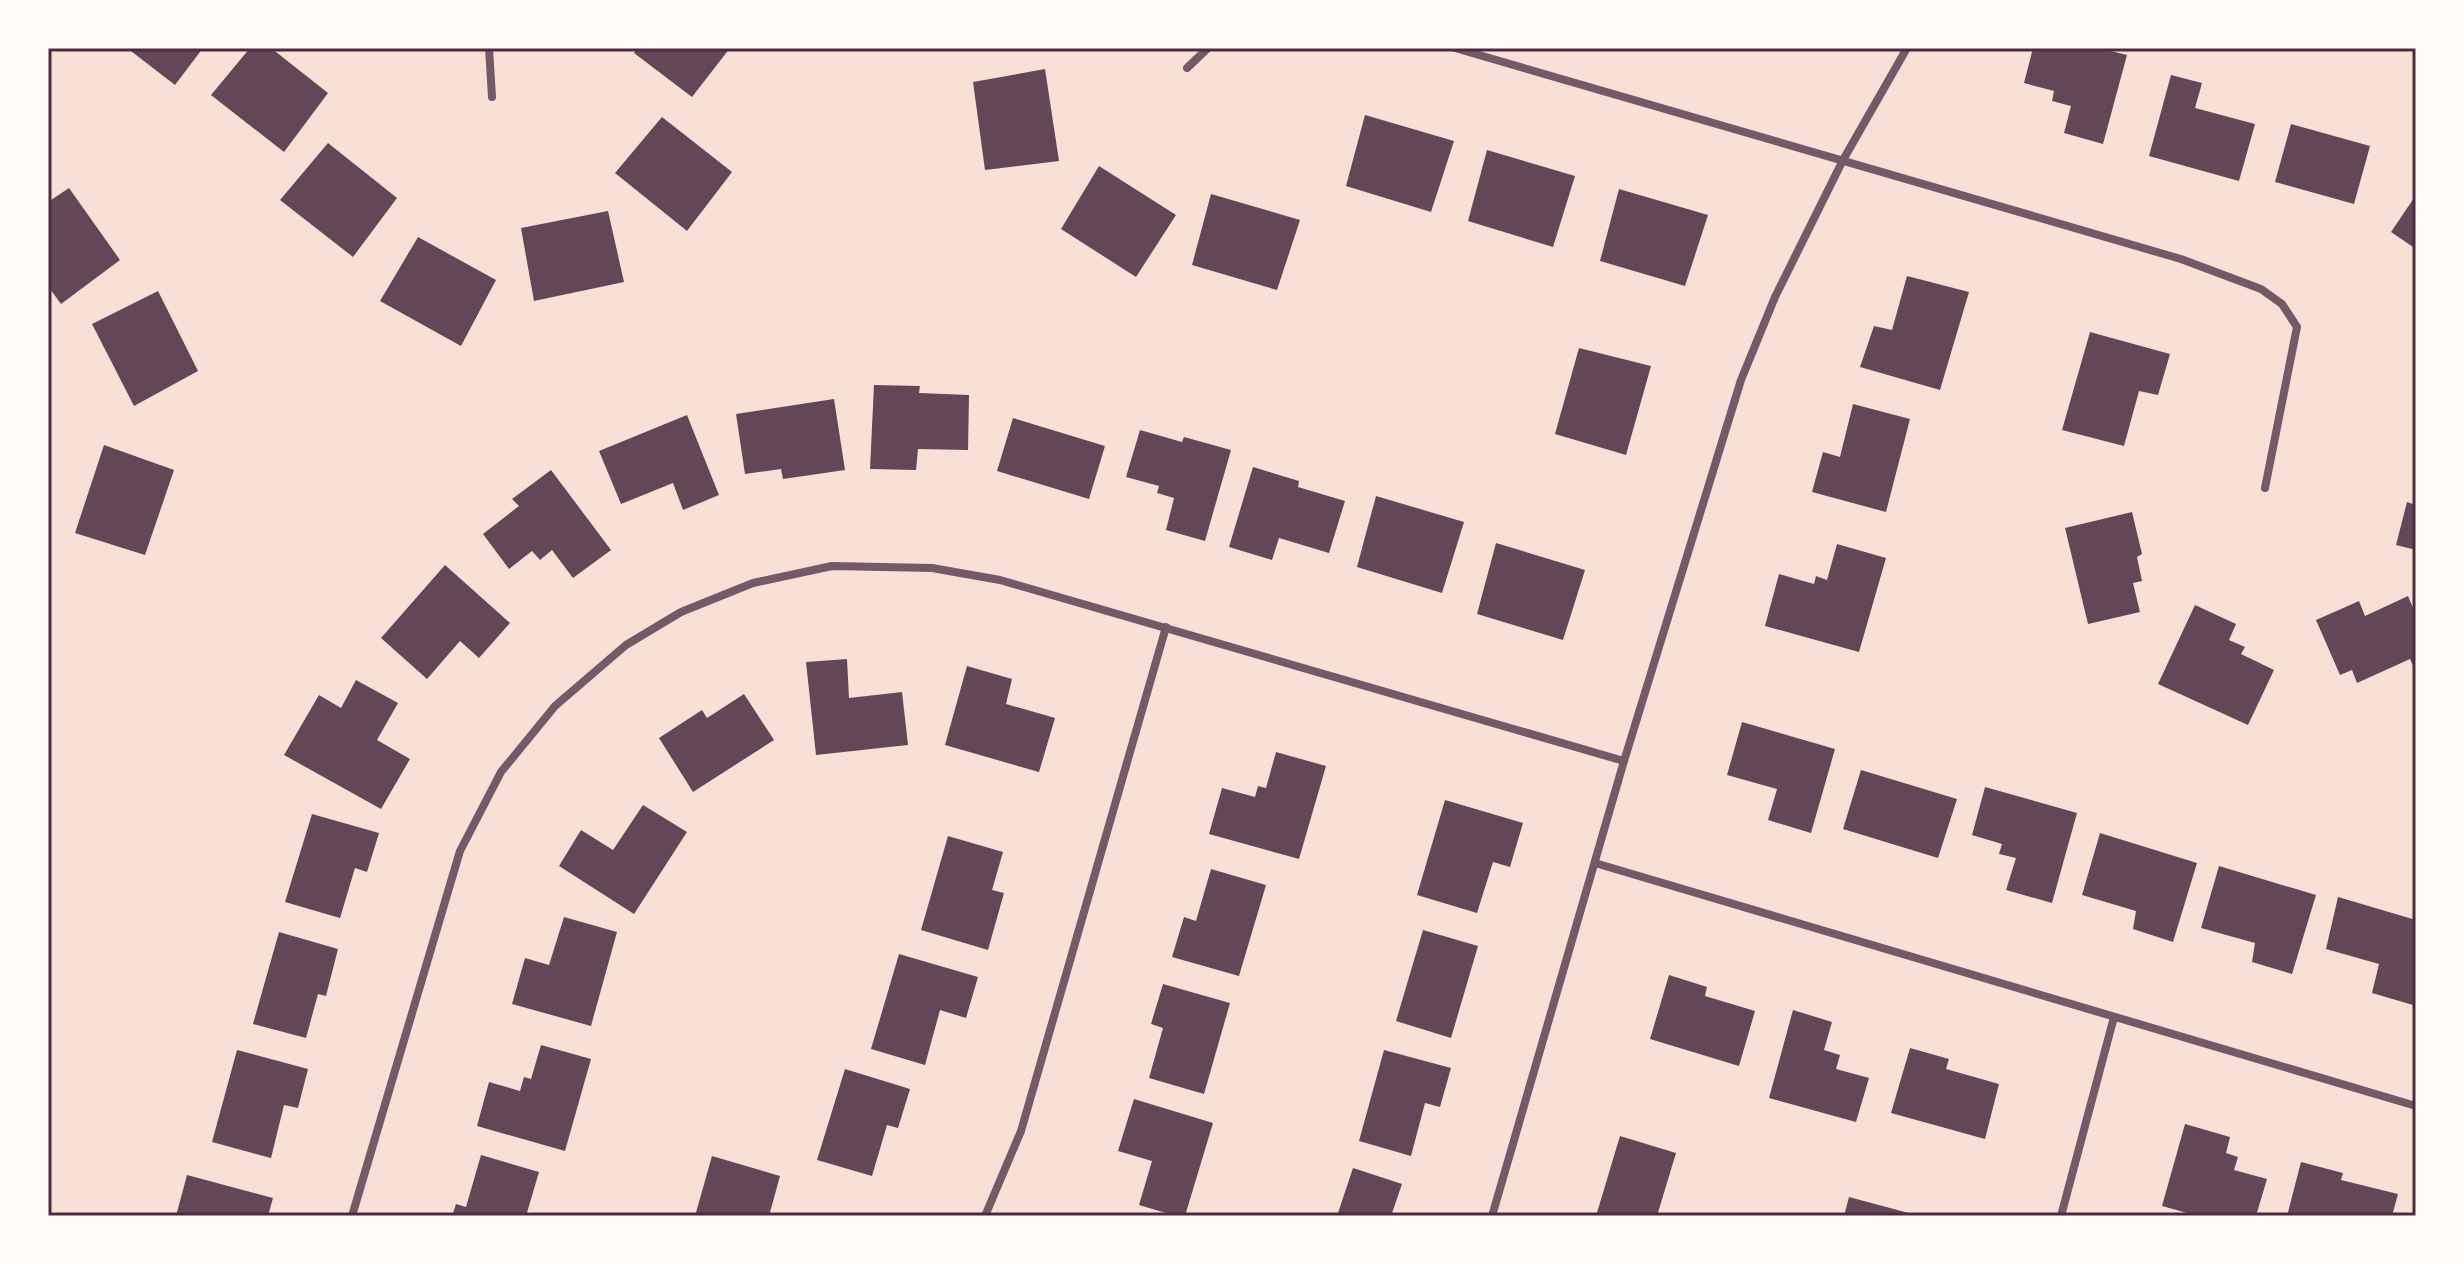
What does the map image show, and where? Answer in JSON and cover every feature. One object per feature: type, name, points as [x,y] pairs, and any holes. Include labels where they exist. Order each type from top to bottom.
[{"type":"street","points":[[489,48],[492,97]]},
{"type":"street","points":[[1187,68],[1208,48]]},
{"type":"street","points":[[1455,48],[2181,259],[2261,289],[2282,304],[2297,327],[2265,488]]},
{"type":"street","points":[[1492,1216],[1624,761],[1741,380],[1775,297],[1843,160],[1907,48]]},
{"type":"street","points":[[352,1216],[460,851],[501,772],[555,706],[626,645],[681,612],[753,583],[832,566],[932,568],[1000,580],[1624,761]]},
{"type":"street","points":[[985,1216],[1021,1131],[1166,627]]},
{"type":"street","points":[[1595,863],[2416,1106]]},
{"type":"street","points":[[2061,1216],[2114,1017]]},
{"type":"building","points":[[127,48],[203,48],[175,85]]},
{"type":"building","points":[[250,48],[271,48],[328,93],[284,152],[211,95]]},
{"type":"building","points":[[637,48],[730,48],[692,97],[634,53]]},
{"type":"building","points":[[2033,48],[2099,48],[2127,55],[2103,144],[2064,133],[2071,106],[2052,101],[2054,91],[2024,83]]},
{"type":"building","points":[[1045,69],[1059,161],[985,170],[973,82]]},
{"type":"building","points":[[2171,75],[2202,83],[2195,108],[2255,124],[2239,181],[2149,156]]},
{"type":"building","points":[[1365,115],[1454,141],[1431,212],[1346,186]]},
{"type":"building","points":[[662,117],[732,172],[687,231],[615,173]]},
{"type":"building","points":[[2291,124],[2370,146],[2354,204],[2275,182]]},
{"type":"building","points":[[328,143],[397,198],[353,257],[280,200]]},
{"type":"building","points":[[1487,150],[1575,176],[1553,247],[1468,221]]},
{"type":"building","points":[[1099,166],[1176,215],[1136,277],[1061,229]]},
{"type":"building","points":[[69,188],[120,260],[61,304],[48,286],[48,202]]},
{"type":"building","points":[[1619,189],[1708,215],[1685,286],[1600,261]]},
{"type":"building","points":[[1211,194],[1300,220],[1277,290],[1192,265]]},
{"type":"building","points":[[2416,195],[2416,249],[2391,232]]},
{"type":"building","points":[[608,211],[624,282],[534,301],[521,228]]},
{"type":"building","points":[[418,237],[496,280],[461,346],[380,301]]},
{"type":"building","points":[[1907,276],[1969,292],[1940,390],[1860,367],[1874,326],[1892,330]]},
{"type":"building","points":[[158,291],[198,371],[134,406],[92,324]]},
{"type":"building","points":[[2090,332],[2170,354],[2158,395],[2139,391],[2124,446],[2062,430]]},
{"type":"building","points":[[1579,348],[1651,366],[1626,455],[1555,434]]},
{"type":"building","points":[[874,385],[920,386],[919,393],[969,395],[968,450],[918,449],[916,470],[870,469]]},
{"type":"building","points":[[834,399],[845,470],[783,479],[781,469],[745,474],[736,414]]},
{"type":"building","points":[[1853,404],[1910,419],[1886,512],[1812,492],[1823,452],[1840,457]]},
{"type":"building","points":[[687,415],[719,495],[683,510],[673,483],[621,504],[599,451]]},
{"type":"building","points":[[1013,418],[1105,446],[1089,499],[997,471]]},
{"type":"building","points":[[1140,430],[1182,442],[1184,437],[1231,450],[1205,541],[1166,530],[1174,498],[1157,493],[1159,486],[1126,477]]},
{"type":"building","points":[[104,445],[174,470],[145,555],[75,533]]},
{"type":"building","points":[[1253,467],[1299,481],[1298,487],[1345,501],[1329,553],[1279,538],[1272,560],[1229,547]]},
{"type":"building","points":[[551,470],[611,550],[573,578],[552,550],[540,560],[532,551],[509,569],[483,534],[519,506],[512,499]]},
{"type":"building","points":[[1376,496],[1464,522],[1442,593],[1357,567]]},
{"type":"building","points":[[2407,502],[2416,505],[2416,550],[2396,545]]},
{"type":"building","points":[[2132,512],[2142,554],[2137,557],[2142,581],[2133,583],[2140,612],[2088,624],[2065,528]]},
{"type":"building","points":[[1496,543],[1585,570],[1563,640],[1477,614]]},
{"type":"building","points":[[1837,544],[1886,558],[1859,652],[1765,626],[1779,574],[1814,584],[1816,576],[1827,580]]},
{"type":"building","points":[[445,565],[510,623],[479,658],[460,641],[427,679],[381,638]]},
{"type":"building","points":[[2408,596],[2416,615],[2416,672],[2410,659],[2357,683],[2352,670],[2340,675],[2316,620],[2359,601],[2365,616]]},
{"type":"building","points":[[2195,605],[2236,624],[2229,640],[2245,647],[2241,654],[2274,670],[2248,725],[2158,684]]},
{"type":"building","points":[[847,659],[849,698],[902,692],[908,745],[816,755],[806,662]]},
{"type":"building","points":[[967,666],[1012,679],[1006,704],[1055,718],[1039,772],[945,745]]},
{"type":"building","points":[[356,680],[398,703],[377,740],[410,759],[381,809],[284,755],[319,695],[341,708]]},
{"type":"building","points":[[744,694],[774,740],[693,792],[659,738],[702,710],[707,718]]},
{"type":"building","points":[[1742,722],[1835,749],[1811,833],[1768,820],[1777,789],[1727,775]]},
{"type":"building","points":[[1276,752],[1326,766],[1299,859],[1209,834],[1222,788],[1255,797],[1258,786],[1266,788]]},
{"type":"building","points":[[1861,770],[1957,799],[1938,858],[1843,829]]},
{"type":"building","points":[[1985,787],[2077,813],[2052,903],[2006,890],[2016,858],[1999,854],[2002,844],[1972,835]]},
{"type":"building","points":[[1445,800],[1523,823],[1510,867],[1493,862],[1477,913],[1417,895]]},
{"type":"building","points":[[643,805],[687,832],[634,914],[559,866],[581,830],[613,850]]},
{"type":"building","points":[[312,814],[379,833],[367,872],[355,868],[340,918],[285,902]]},
{"type":"building","points":[[2100,833],[2197,863],[2173,942],[2133,929],[2136,911],[2082,895]]},
{"type":"building","points":[[948,836],[1003,852],[992,890],[1004,893],[988,950],[921,930]]},
{"type":"building","points":[[2219,866],[2316,895],[2292,974],[2252,962],[2255,943],[2201,928]]},
{"type":"building","points":[[1211,869],[1266,885],[1239,976],[1172,957],[1184,917],[1196,921]]},
{"type":"building","points":[[2338,897],[2416,920],[2416,993],[2413,1005],[2372,993],[2379,964],[2326,949]]},
{"type":"building","points":[[564,917],[617,932],[591,1026],[512,1004],[525,958],[549,965]]},
{"type":"building","points":[[1423,930],[1478,946],[1451,1038],[1396,1021]]},
{"type":"building","points":[[279,932],[338,949],[326,996],[318,994],[306,1038],[253,1024]]},
{"type":"building","points":[[899,954],[978,977],[966,1018],[940,1010],[925,1065],[871,1049]]},
{"type":"building","points":[[1669,975],[1707,987],[1705,996],[1755,1011],[1739,1066],[1650,1039]]},
{"type":"building","points":[[1163,984],[1230,1003],[1204,1094],[1149,1078],[1163,1028],[1151,1024]]},
{"type":"building","points":[[1793,1010],[1832,1022],[1824,1050],[1840,1055],[1836,1069],[1869,1078],[1856,1122],[1769,1098]]},
{"type":"building","points":[[541,1045],[591,1059],[565,1151],[477,1126],[489,1082],[520,1091],[524,1077],[531,1079]]},
{"type":"building","points":[[1910,1048],[1949,1059],[1946,1069],[1999,1084],[1985,1139],[1891,1113]]},
{"type":"building","points":[[237,1050],[308,1069],[298,1108],[284,1105],[271,1158],[212,1142]]},
{"type":"building","points":[[1384,1050],[1451,1068],[1440,1107],[1425,1103],[1411,1156],[1359,1141]]},
{"type":"building","points":[[845,1069],[910,1089],[898,1128],[887,1125],[872,1176],[817,1160]]},
{"type":"building","points":[[1134,1099],[1213,1123],[1185,1216],[1139,1205],[1152,1161],[1118,1151]]},
{"type":"building","points":[[2185,1124],[2230,1137],[2226,1153],[2238,1157],[2234,1170],[2267,1179],[2256,1216],[2198,1216],[2162,1206]]},
{"type":"building","points":[[1620,1136],[1676,1153],[1657,1216],[1596,1216]]},
{"type":"building","points":[[481,1155],[539,1172],[526,1216],[452,1216],[456,1204],[466,1207]]},
{"type":"building","points":[[712,1156],[780,1176],[769,1216],[695,1216]]},
{"type":"building","points":[[2301,1162],[2343,1173],[2341,1180],[2398,1194],[2392,1216],[2287,1216]]},
{"type":"building","points":[[1353,1168],[1402,1184],[1391,1216],[1337,1216]]},
{"type":"building","points":[[187,1175],[273,1198],[268,1216],[176,1216]]},
{"type":"building","points":[[1849,1197],[1916,1215],[1916,1216],[1844,1216]]}]
